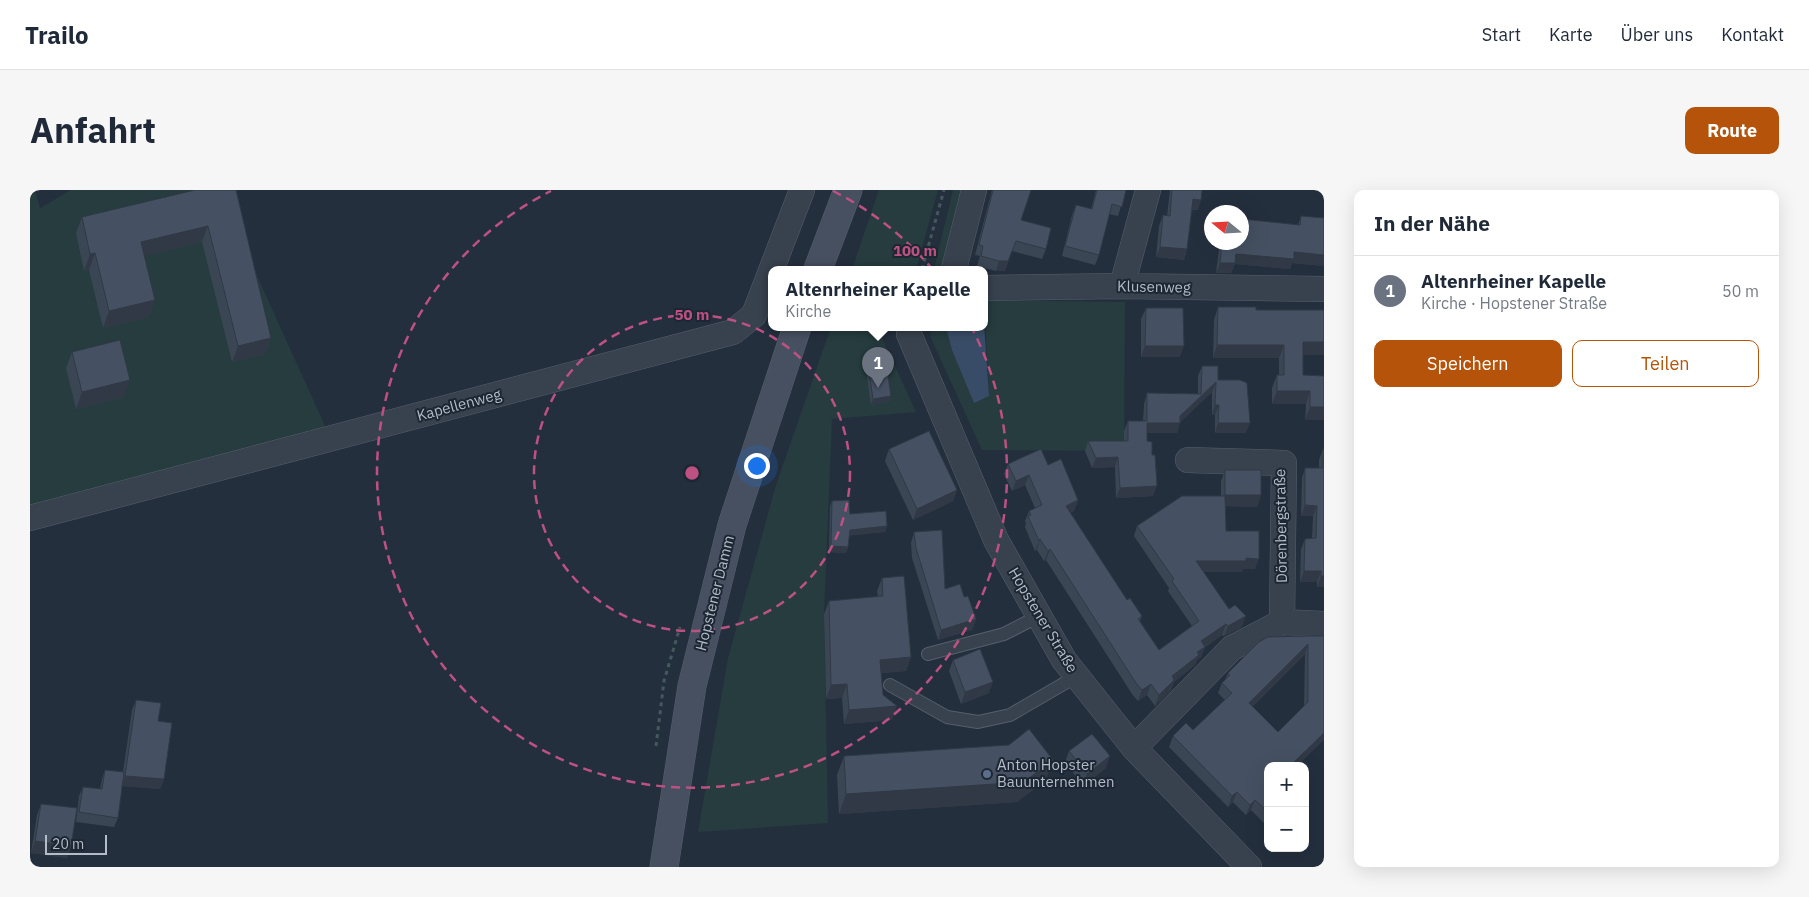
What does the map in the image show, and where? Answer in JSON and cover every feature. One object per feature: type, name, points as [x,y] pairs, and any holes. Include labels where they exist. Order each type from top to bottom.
[{"type":"main road","points":[[819,266],[848,190]]},
{"type":"main road","name":"Hopstener Damm","points":[[664,867],[692,686],[732,525],[796,331]]},
{"type":"street","name":"Kapellenweg","points":[[773,266],[802,190]]},
{"type":"street","points":[[955,266],[974,190]]},
{"type":"street","points":[[1122,286],[1148,190]]},
{"type":"street","name":"Kapellenweg","points":[[30,518],[733,332],[754,315],[768,279]]},
{"type":"street","name":"Klusenweg","points":[[988,288],[1122,286],[1324,289]]},
{"type":"street","name":"Hopstener Straße","points":[[909,331],[996,540],[1064,660],[1134,748],[1249,867]]},
{"type":"street","name":"Dörenbergstraße","points":[[1188,460],[1284,463],[1282,622]]},
{"type":"street","points":[[1134,748],[1232,648],[1282,622],[1324,624]]},
{"type":"lane","points":[[928,654],[1004,634],[1039,616]]},
{"type":"lane","points":[[890,685],[946,717],[978,722],[1010,715],[1076,676]]},
{"type":"path","points":[[923,266],[944,190]]},
{"type":"green space","points":[[30,190],[35,190],[40,208],[71,190],[218,190],[331,439],[30,518]]},
{"type":"green space","points":[[879,190],[938,190],[917,266],[853,266]]},
{"type":"green space","points":[[953,190],[961,190],[942,266],[935,266]]},
{"type":"green space","points":[[988,300],[1125,302],[1124,451],[982,450],[930,336],[931,331],[947,331],[989,395],[986,331],[988,331]]},
{"type":"green space","points":[[830,331],[879,331],[916,412],[832,419],[824,614],[828,823],[698,832],[728,658],[776,485]]},
{"type":"water","points":[[947,331],[984,331],[989,396],[974,403],[952,350]]},
{"type":"building","points":[[195,190],[236,190],[271,338],[238,346],[208,226],[141,242],[155,300],[109,311],[95,253],[90,254],[82,217]]},
{"type":"building","points":[[993,190],[1031,190],[1021,220],[1051,228],[1046,249],[1016,241],[1008,261],[999,261],[981,256],[983,246],[979,245]]},
{"type":"building","points":[[1097,190],[1126,190],[1122,207],[1112,204],[1099,255],[1065,246],[1076,205],[1092,209]]},
{"type":"building","points":[[1172,190],[1202,190],[1201,200],[1193,199],[1187,249],[1160,247],[1163,215],[1170,216]]},
{"type":"building","points":[[1301,216],[1324,218],[1324,255],[1294,252],[1294,259],[1236,254],[1235,263],[1220,263],[1221,250],[1249,250],[1249,220],[1300,225]]},
{"type":"building","points":[[1218,307],[1256,307],[1256,310],[1324,310],[1324,342],[1303,342],[1303,375],[1324,376],[1324,407],[1310,407],[1310,391],[1277,391],[1277,375],[1284,375],[1284,345],[1217,345]]},
{"type":"building","points":[[1146,308],[1183,308],[1184,346],[1145,346]]},
{"type":"building","points":[[120,340],[130,380],[82,392],[72,352]]},
{"type":"building","points":[[1202,366],[1218,366],[1218,380],[1240,380],[1247,383],[1250,423],[1218,423],[1219,405],[1215,405],[1216,382],[1180,416],[1180,423],[1147,423],[1147,441],[1152,442],[1152,455],[1155,455],[1157,486],[1120,488],[1118,457],[1096,458],[1088,441],[1128,441],[1128,421],[1147,421],[1147,393],[1201,394]]},
{"type":"building","points":[[887,369],[891,396],[873,399],[869,371]]},
{"type":"building","points":[[929,431],[957,490],[917,509],[889,449]]},
{"type":"building","points":[[1041,449],[1048,465],[1061,459],[1078,500],[1066,506],[1127,600],[1130,598],[1142,616],[1138,619],[1159,650],[1199,621],[1172,581],[1174,579],[1137,526],[1182,496],[1225,496],[1226,531],[1259,531],[1259,559],[1246,558],[1246,561],[1196,561],[1229,609],[1235,605],[1246,616],[1228,626],[1226,624],[1201,641],[1205,647],[1197,652],[1199,655],[1172,676],[1174,680],[1159,695],[1151,684],[1142,690],[1136,683],[1050,549],[1048,551],[1040,539],[1039,541],[1028,516],[1031,515],[1029,511],[1042,505],[1029,475],[1016,481],[1008,464]]},
{"type":"building","points":[[1323,449],[1324,576],[1321,576],[1321,571],[1304,571],[1305,539],[1316,538],[1317,506],[1305,505],[1305,468],[1323,468]]},
{"type":"building","points":[[1225,470],[1261,470],[1261,495],[1225,495]]},
{"type":"building","points":[[849,500],[850,514],[886,511],[887,526],[850,530],[848,547],[831,546],[832,501]]},
{"type":"building","points":[[942,530],[945,589],[960,584],[964,597],[968,596],[976,619],[941,630],[916,548],[914,532]]},
{"type":"building","points":[[904,576],[911,657],[880,660],[883,695],[897,706],[849,710],[847,684],[831,685],[829,601],[883,596],[882,578]]},
{"type":"building","points":[[1324,636],[1324,733],[1294,762],[1264,762],[1264,808],[1255,800],[1250,805],[1237,792],[1232,796],[1173,736],[1186,723],[1193,730],[1232,693],[1222,683],[1230,675],[1228,673],[1259,642],[1268,637]],"holes":[[[1308,644],[1308,702],[1278,732],[1249,703]]]},
{"type":"building","points":[[980,649],[993,682],[965,692],[953,660]]},
{"type":"building","points":[[136,700],[161,703],[158,721],[172,723],[164,779],[125,776]]},
{"type":"building","points":[[1029,729],[1053,760],[1024,782],[846,794],[844,756],[1009,745]]},
{"type":"building","points":[[1092,734],[1110,756],[1087,774],[1069,751]]},
{"type":"building","points":[[105,770],[124,772],[118,818],[79,812],[83,787],[102,789]]},
{"type":"building","points":[[41,804],[77,808],[71,846],[35,841]]},
{"type":"place","name":"Altenrheiner Kapelle","points":[[878,388]]},
{"type":"place","name":"Anton Hopster Bauunternehmen","points":[[987,774]]}]
